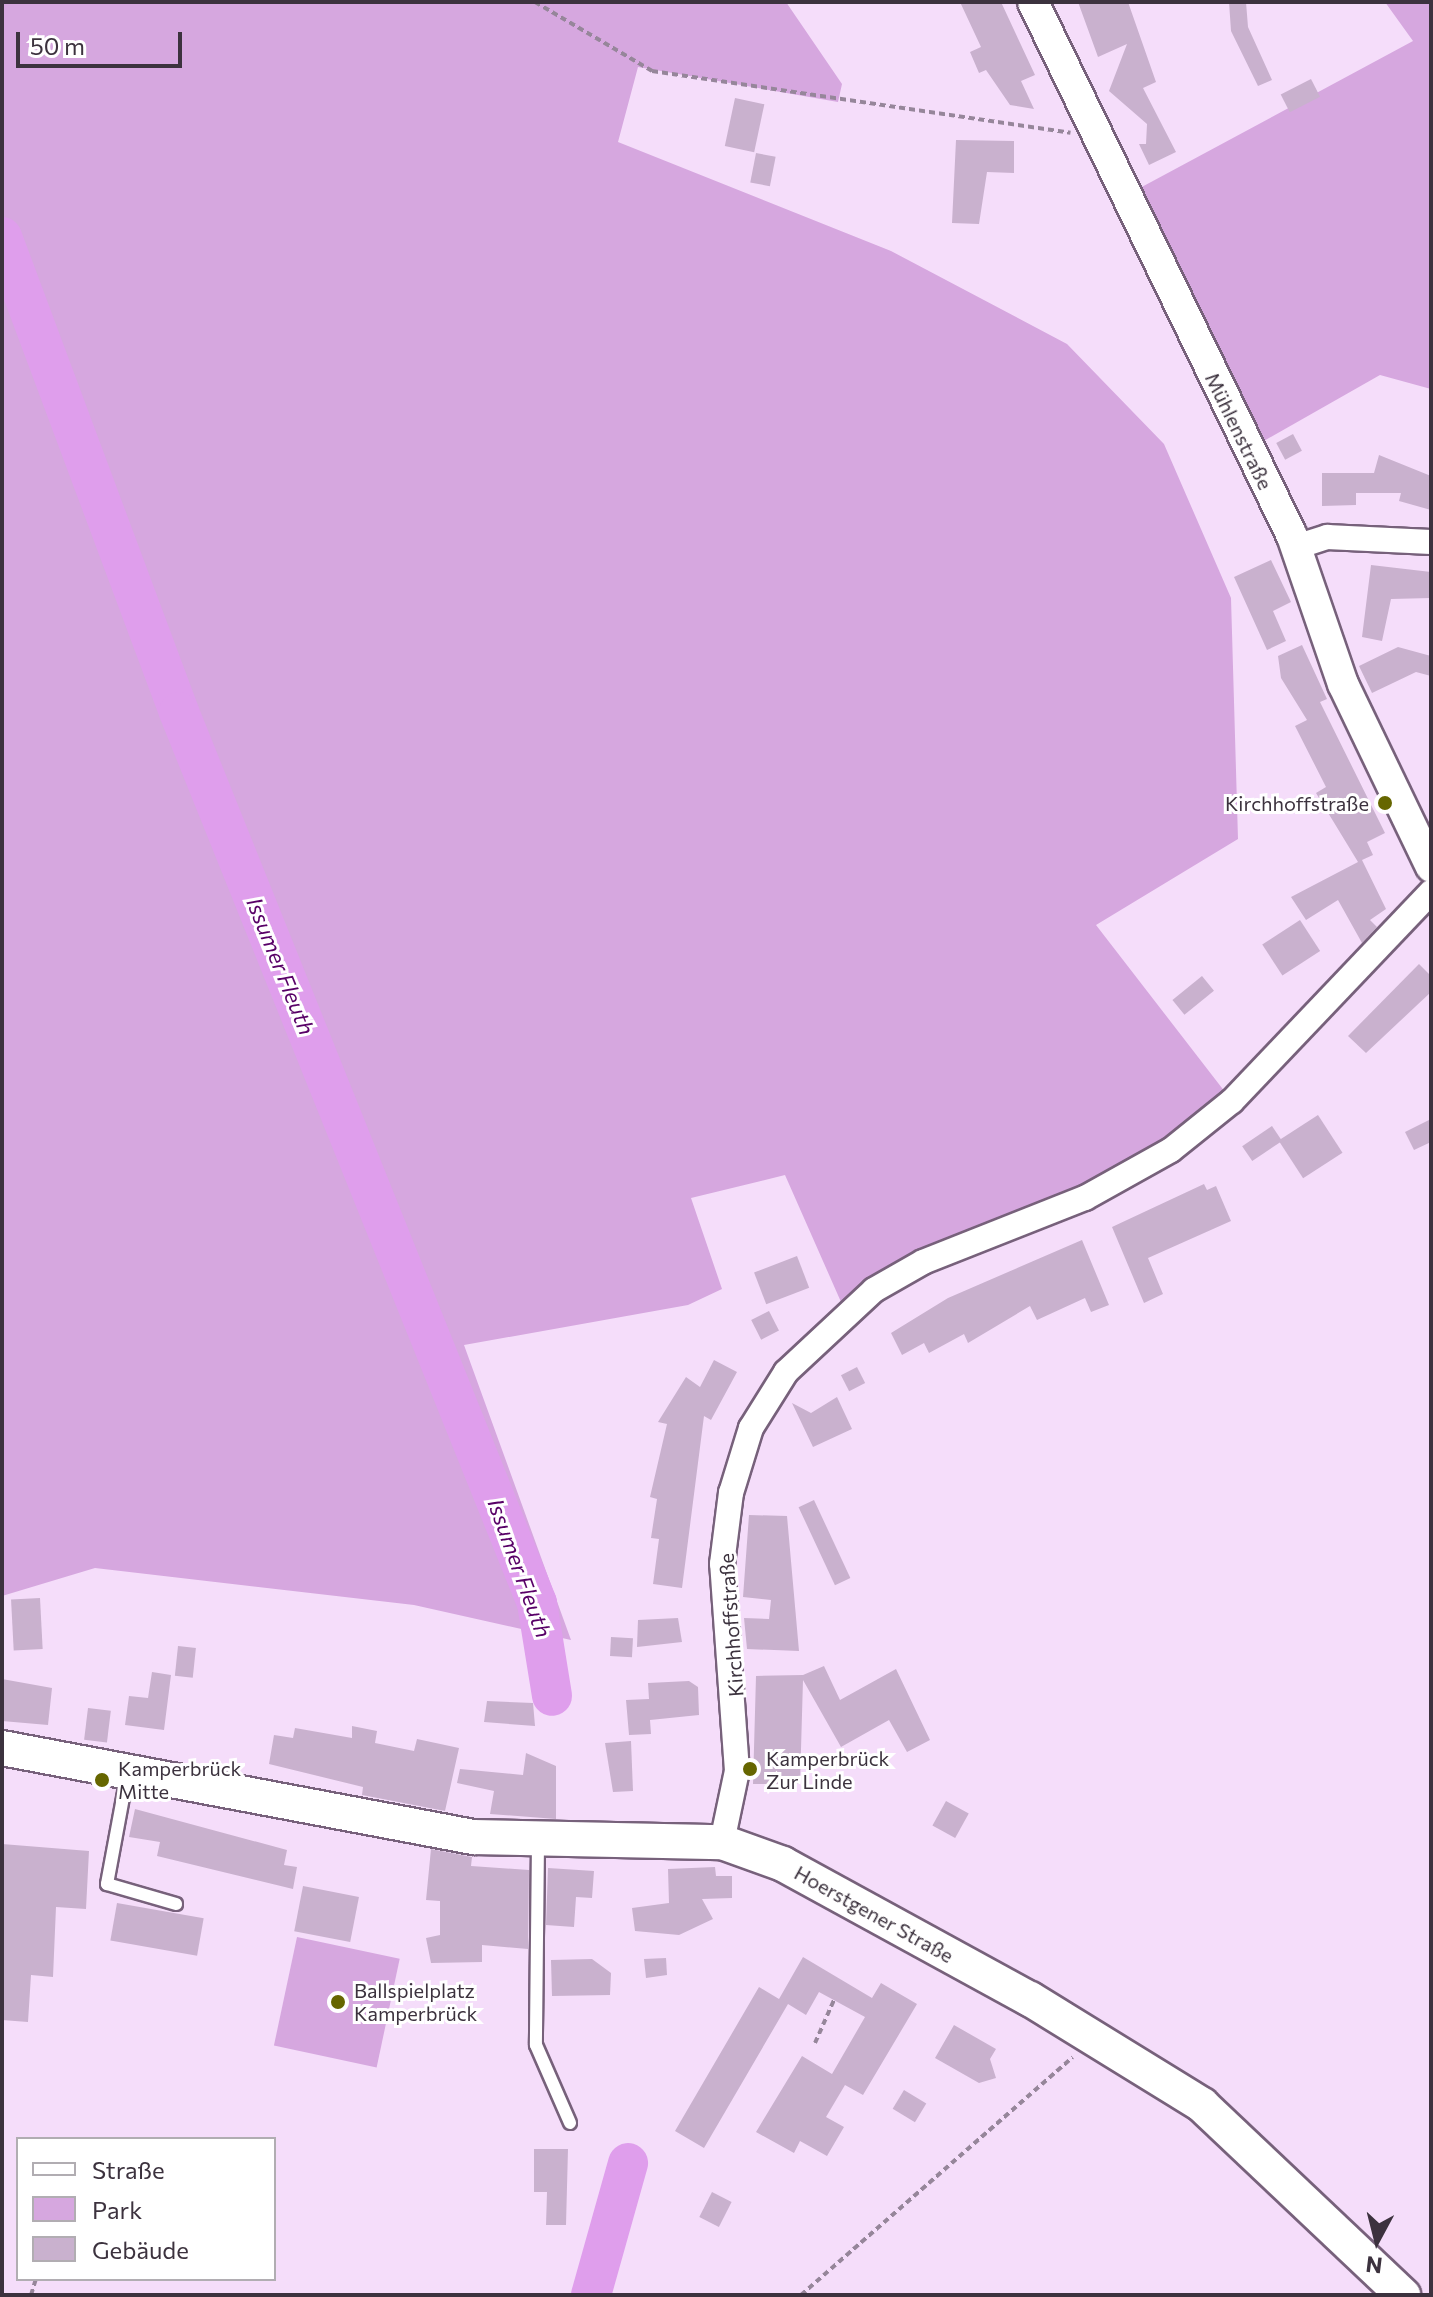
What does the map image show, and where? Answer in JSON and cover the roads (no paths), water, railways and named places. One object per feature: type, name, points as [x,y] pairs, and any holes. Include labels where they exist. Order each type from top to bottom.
[{"type":"main road","name":"Hoerstgener Straße","points":[[2,1748],[346,1817],[538,1840],[722,1842],[814,1877],[1202,2105],[1403,2295]]},
{"type":"street","name":"Mühlenstraße","points":[[1033,2],[1296,547],[1343,684],[1431,867]]},
{"type":"street","points":[[1296,547],[1327,537],[1431,542]]},
{"type":"street","name":"Kirchhoffstraße","points":[[722,1842],[737,1771],[722,1564],[731,1493],[751,1428],[786,1372],[874,1290],[923,1262],[1085,1198],[1171,1150],[1232,1101],[1431,892]]},
{"type":"lane","points":[[128,1772],[107,1884],[176,1904]]},
{"type":"lane","points":[[538,1840],[536,2045],[570,2123]]},
{"type":"waterway","name":"Issumer Fleuth","points":[[2,237],[179,712],[537,1603],[552,1696]]},
{"type":"waterway","name":"Issumer Fleuth","points":[[591,2295],[628,2163]]},
{"type":"place","name":"Kirchhoffstraße","points":[[1385,803]]},
{"type":"place","name":"Kamperbrück Zur Linde","points":[[750,1769]]},
{"type":"place","name":"Kamperbrück Mitte","points":[[102,1780]]},
{"type":"place","name":"Ballspielplatz Kamperbrück","points":[[338,2002]]}]
